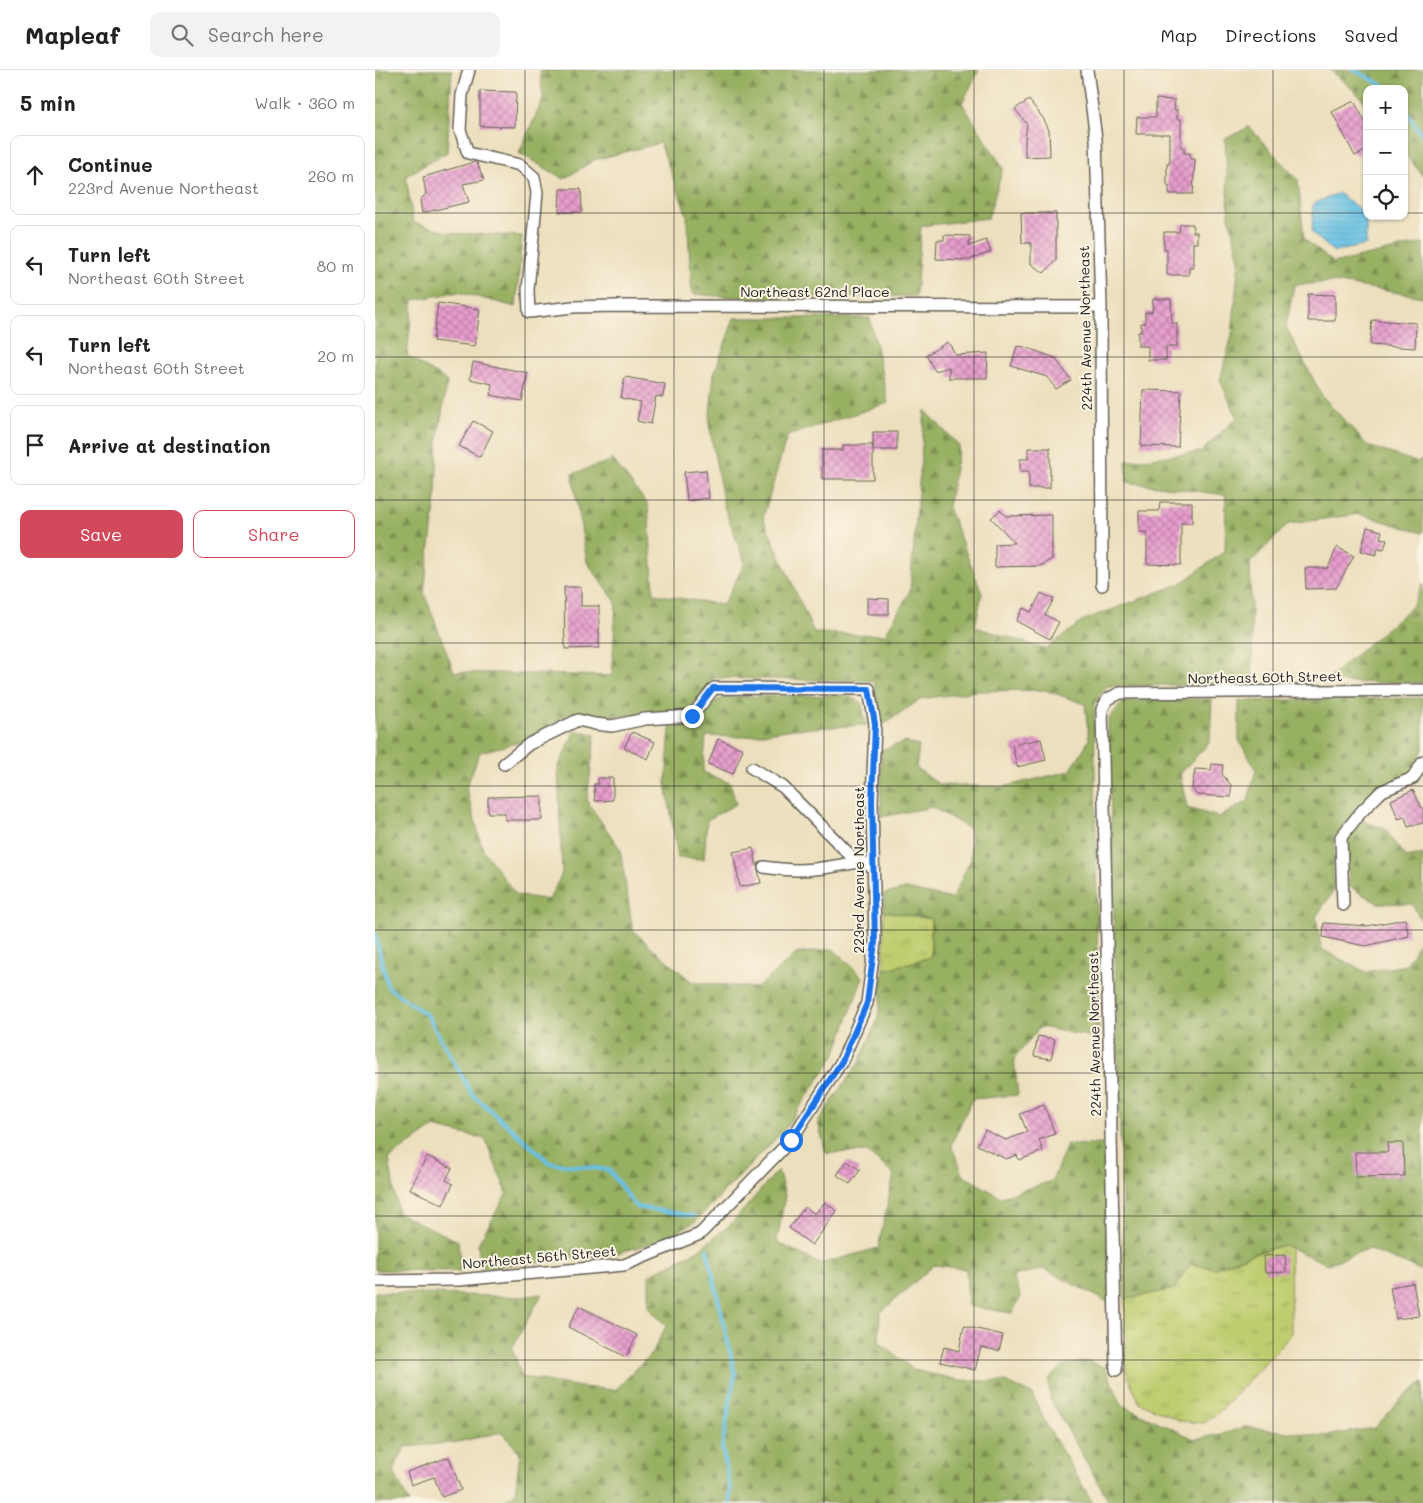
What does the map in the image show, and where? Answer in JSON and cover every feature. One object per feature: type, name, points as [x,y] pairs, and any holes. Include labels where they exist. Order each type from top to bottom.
[{"type":"street","name":"Northeast 62nd Place","points":[[469,70],[462,95],[460,130],[467,153],[520,165],[534,177],[537,193],[528,290],[529,312],[573,307],[616,306],[1101,307]]},
{"type":"street","name":"224th Avenue Northeast","points":[[1087,70],[1096,138],[1101,307],[1102,585]]},
{"type":"street","name":"223rd Avenue Northeast","points":[[504,764],[529,744],[578,720],[612,726],[645,719],[692,716],[713,688],[869,689],[875,724],[873,792],[875,942],[867,1003],[842,1061],[791,1140],[700,1234]]},
{"type":"street","name":"Northeast 60th Street","points":[[1108,699],[1120,693],[1423,690]]},
{"type":"street","name":"224th Avenue Northeast","points":[[1108,699],[1102,709],[1116,1370]]},
{"type":"street","points":[[1343,905],[1341,836],[1381,791],[1413,778],[1423,762]]},
{"type":"street","points":[[752,768],[773,779],[783,787],[858,862],[873,867]]},
{"type":"street","points":[[764,867],[789,871],[807,871],[858,862]]},
{"type":"street","name":"Northeast 56th Street","points":[[375,1280],[459,1280],[624,1265],[700,1234]]},
{"type":"green space","points":[[375,70],[452,70],[447,152],[406,176],[413,222],[450,233],[522,236],[516,307],[458,292],[413,300],[407,356],[447,381],[438,439],[436,498],[424,592],[454,672],[612,676],[616,602],[587,562],[572,474],[613,460],[648,505],[654,594],[723,605],[745,563],[724,506],[709,424],[714,374],[734,318],[870,318],[888,403],[787,436],[763,518],[814,633],[885,635],[910,591],[925,410],[959,446],[948,507],[982,593],[975,627],[1046,649],[1084,620],[1180,584],[1225,551],[1226,495],[1127,482],[1126,461],[1201,452],[1237,417],[1220,380],[1232,335],[1239,260],[1229,216],[1225,139],[1249,127],[1298,180],[1304,239],[1334,263],[1423,243],[1423,297],[1334,282],[1294,285],[1286,327],[1322,396],[1368,446],[1416,462],[1423,460],[1423,533],[1360,514],[1288,524],[1250,563],[1253,684],[1107,686],[1094,704],[1099,1038],[1040,1027],[1014,1059],[1018,1095],[972,1099],[951,1145],[964,1176],[1001,1197],[1052,1181],[1067,1145],[1103,1144],[1110,1303],[1044,1269],[1013,1276],[1021,1297],[1012,1313],[968,1306],[966,1269],[934,1265],[880,1313],[879,1342],[914,1370],[959,1380],[1005,1382],[1032,1394],[1046,1424],[1093,1503],[501,1503],[515,1493],[520,1453],[502,1432],[453,1443],[405,1447],[393,1471],[409,1503],[375,1503],[375,1292],[521,1297],[542,1294],[512,1348],[522,1377],[581,1387],[615,1390],[653,1352],[666,1326],[649,1308],[649,1275],[697,1251],[731,1224],[778,1170],[785,1195],[777,1242],[820,1264],[878,1248],[894,1174],[867,1152],[826,1153],[818,1122],[859,1062],[878,1019],[884,970],[931,957],[931,919],[884,911],[884,894],[906,889],[952,899],[971,859],[970,829],[932,807],[881,817],[881,750],[905,742],[919,746],[916,768],[940,785],[1003,787],[1070,771],[1089,740],[1085,704],[1045,690],[977,691],[921,699],[881,726],[874,681],[714,678],[689,709],[608,717],[573,712],[521,742],[480,752],[466,788],[483,850],[516,895],[549,900],[562,873],[558,767],[575,731],[595,734],[587,801],[620,849],[633,931],[692,982],[757,988],[796,954],[833,949],[863,977],[835,1055],[785,1129],[695,1222],[659,1241],[614,1254],[480,1268],[478,1244],[507,1193],[485,1139],[434,1127],[389,1159],[398,1213],[458,1241],[461,1271],[375,1270]]},
{"type":"green space","points":[[540,70],[979,70],[962,103],[1003,168],[988,218],[921,226],[916,296],[746,298],[692,294],[687,215],[660,143],[594,160],[564,179],[519,153],[543,99]]},
{"type":"green space","points":[[1331,70],[1423,70],[1423,176],[1408,158],[1408,85],[1363,85],[1363,100]]},
{"type":"green space","points":[[1423,583],[1423,683],[1324,682],[1412,607]]},
{"type":"green space","points":[[845,695],[861,702],[866,725],[794,729],[742,737],[706,736],[703,772],[730,783],[736,804],[707,820],[704,859],[678,858],[666,783],[670,728],[697,721],[716,701],[726,697]]},
{"type":"green space","points":[[1423,698],[1423,750],[1409,776],[1352,816],[1334,837],[1333,892],[1316,917],[1321,949],[1366,972],[1406,965],[1423,935],[1423,1271],[1368,1249],[1327,1264],[1284,1245],[1248,1255],[1216,1268],[1190,1264],[1174,1289],[1125,1299],[1108,720],[1121,703],[1142,700],[1212,699],[1210,742],[1180,773],[1187,808],[1219,817],[1248,801],[1256,770],[1239,740],[1239,701]]},
{"type":"green space","points":[[1362,821],[1384,828],[1407,858],[1423,854],[1423,923],[1412,904],[1377,903],[1349,886],[1347,840]]},
{"type":"green space","points":[[884,911],[931,919],[931,957],[884,970]]},
{"type":"green space","points":[[1284,1245],[1290,1248],[1291,1335],[1218,1413],[1204,1423],[1181,1421],[1139,1402],[1126,1371],[1125,1299],[1174,1289],[1189,1264],[1216,1268],[1248,1255]]},
{"type":"green space","points":[[1088,1361],[1105,1367],[1122,1405],[1194,1439],[1219,1435],[1245,1427],[1323,1436],[1375,1428],[1399,1401],[1423,1382],[1423,1503],[1110,1503],[1051,1401],[1048,1380],[1064,1365]]},
{"type":"water","points":[[1338,193],[1363,212],[1363,220],[1366,220],[1366,245],[1334,252],[1312,233],[1313,204]]},
{"type":"building","points":[[480,91],[516,92],[515,127],[480,126]]},
{"type":"building","points":[[1156,99],[1175,100],[1174,110],[1177,110],[1177,119],[1181,119],[1181,147],[1184,147],[1184,153],[1190,153],[1190,159],[1195,159],[1193,194],[1169,194],[1167,164],[1169,164],[1170,159],[1170,134],[1136,134],[1137,117],[1156,117]]},
{"type":"building","points":[[1029,100],[1043,118],[1049,130],[1050,156],[1025,157],[1027,124],[1015,109]]},
{"type":"building","points":[[1354,101],[1363,118],[1363,152],[1355,156],[1332,112]]},
{"type":"building","points":[[474,162],[477,163],[484,180],[463,184],[469,202],[422,213],[420,200],[426,194],[423,177]]},
{"type":"building","points":[[560,189],[581,189],[582,212],[559,212]]},
{"type":"building","points":[[1021,213],[1056,213],[1056,260],[1044,273],[1031,264],[1031,243],[1022,243]]},
{"type":"building","points":[[1180,224],[1193,224],[1193,232],[1197,232],[1197,243],[1193,243],[1193,267],[1189,267],[1189,275],[1167,275],[1167,249],[1164,249],[1164,232],[1179,232]]},
{"type":"building","points":[[944,235],[970,236],[969,246],[986,240],[991,252],[969,260],[936,259],[937,240],[944,240]]},
{"type":"building","points":[[1308,294],[1335,295],[1335,321],[1308,321]]},
{"type":"building","points":[[1153,299],[1171,299],[1172,323],[1177,323],[1177,347],[1166,347],[1166,360],[1148,360],[1148,346],[1138,346],[1138,332],[1141,332],[1141,323],[1145,323],[1145,312],[1152,312]]},
{"type":"building","points":[[438,303],[480,309],[475,346],[433,341]]},
{"type":"building","points":[[1372,320],[1416,323],[1415,348],[1370,345]]},
{"type":"building","points":[[948,342],[956,355],[988,353],[987,378],[949,378],[949,367],[935,371],[926,355]]},
{"type":"building","points":[[1017,346],[1055,358],[1071,380],[1056,389],[1047,377],[1011,366]]},
{"type":"building","points":[[473,362],[528,373],[522,401],[490,395],[492,384],[470,379]]},
{"type":"building","points":[[625,377],[665,384],[663,397],[656,396],[651,424],[637,421],[641,402],[621,398]]},
{"type":"building","points":[[1143,390],[1181,391],[1178,447],[1141,446]]},
{"type":"building","points":[[473,421],[493,431],[480,457],[459,446]]},
{"type":"building","points":[[873,432],[897,432],[897,450],[873,450]]},
{"type":"building","points":[[843,445],[873,445],[873,479],[822,479],[822,450],[843,450]]},
{"type":"building","points":[[1028,448],[1050,448],[1050,488],[1029,488],[1029,471],[1020,471],[1020,459],[1028,459]]},
{"type":"building","points":[[706,470],[709,498],[687,501],[684,472]]},
{"type":"building","points":[[1160,502],[1192,502],[1192,523],[1181,523],[1181,565],[1147,564],[1147,532],[1139,532],[1139,511],[1159,511]]},
{"type":"building","points":[[1000,510],[1006,516],[1052,515],[1052,559],[1040,566],[995,567],[995,544],[1015,543],[991,518]]},
{"type":"building","points":[[1367,527],[1382,531],[1380,538],[1387,539],[1384,549],[1378,548],[1376,555],[1361,551]]},
{"type":"building","points":[[1337,547],[1354,556],[1336,588],[1306,589],[1305,568],[1328,568]]},
{"type":"building","points":[[564,587],[581,587],[581,606],[599,606],[599,648],[565,649]]},
{"type":"building","points":[[1041,593],[1054,599],[1045,615],[1059,622],[1050,639],[1016,621],[1023,608],[1031,612]]},
{"type":"building","points":[[867,598],[889,599],[889,614],[867,614]]},
{"type":"building","points":[[632,732],[655,742],[648,759],[624,748]]},
{"type":"building","points":[[718,739],[743,749],[733,774],[708,764]]},
{"type":"building","points":[[1041,739],[1046,760],[1017,767],[1012,745]]},
{"type":"building","points":[[1212,764],[1223,765],[1222,774],[1231,785],[1231,797],[1197,795],[1192,788],[1195,769],[1211,770]]},
{"type":"building","points":[[598,778],[613,778],[613,800],[595,801],[594,784],[598,784]]},
{"type":"building","points":[[1413,790],[1423,810],[1423,823],[1408,827],[1405,817],[1398,819],[1391,800]]},
{"type":"building","points":[[542,796],[542,820],[505,820],[505,813],[488,813],[488,797]]},
{"type":"building","points":[[753,848],[761,883],[740,887],[733,852]]},
{"type":"building","points":[[1405,919],[1409,936],[1365,946],[1323,937],[1324,923],[1367,926]]},
{"type":"building","points":[[1038,1036],[1055,1039],[1051,1059],[1034,1056]]},
{"type":"building","points":[[1044,1105],[1055,1134],[1039,1140],[1043,1151],[1019,1160],[1017,1155],[1006,1159],[977,1145],[985,1130],[1006,1140],[1027,1132],[1020,1114]]},
{"type":"building","points":[[1387,1143],[1403,1143],[1404,1176],[1356,1177],[1355,1152],[1388,1152]]},
{"type":"building","points":[[427,1156],[452,1168],[446,1180],[453,1184],[443,1205],[410,1189]]},
{"type":"building","points":[[847,1161],[860,1170],[850,1184],[837,1175]]},
{"type":"building","points":[[825,1202],[837,1211],[812,1245],[789,1228],[805,1207],[815,1214]]},
{"type":"building","points":[[1285,1255],[1286,1272],[1265,1273],[1264,1256]]},
{"type":"building","points":[[1413,1283],[1419,1316],[1396,1319],[1390,1287]]},
{"type":"building","points":[[579,1306],[637,1335],[626,1357],[568,1327]]},
{"type":"building","points":[[964,1326],[1003,1335],[999,1351],[981,1347],[975,1370],[940,1362],[944,1347],[959,1351]]},
{"type":"building","points":[[449,1457],[461,1490],[442,1497],[434,1477],[411,1485],[407,1472]]},
{"type":"waterway","points":[[1354,70],[1382,85]]},
{"type":"waterway","points":[[1408,115],[1423,136]]},
{"type":"waterway","points":[[375,934],[388,987],[428,1016],[472,1094],[550,1163],[609,1170],[636,1207],[694,1216]]},
{"type":"waterway","points":[[707,1249],[735,1374],[722,1447],[730,1489],[730,1503]]},
{"type":"route","points":[[692,716],[713,688],[869,689],[875,724],[872,801],[875,942],[867,1003],[842,1061],[791,1140]]}]
